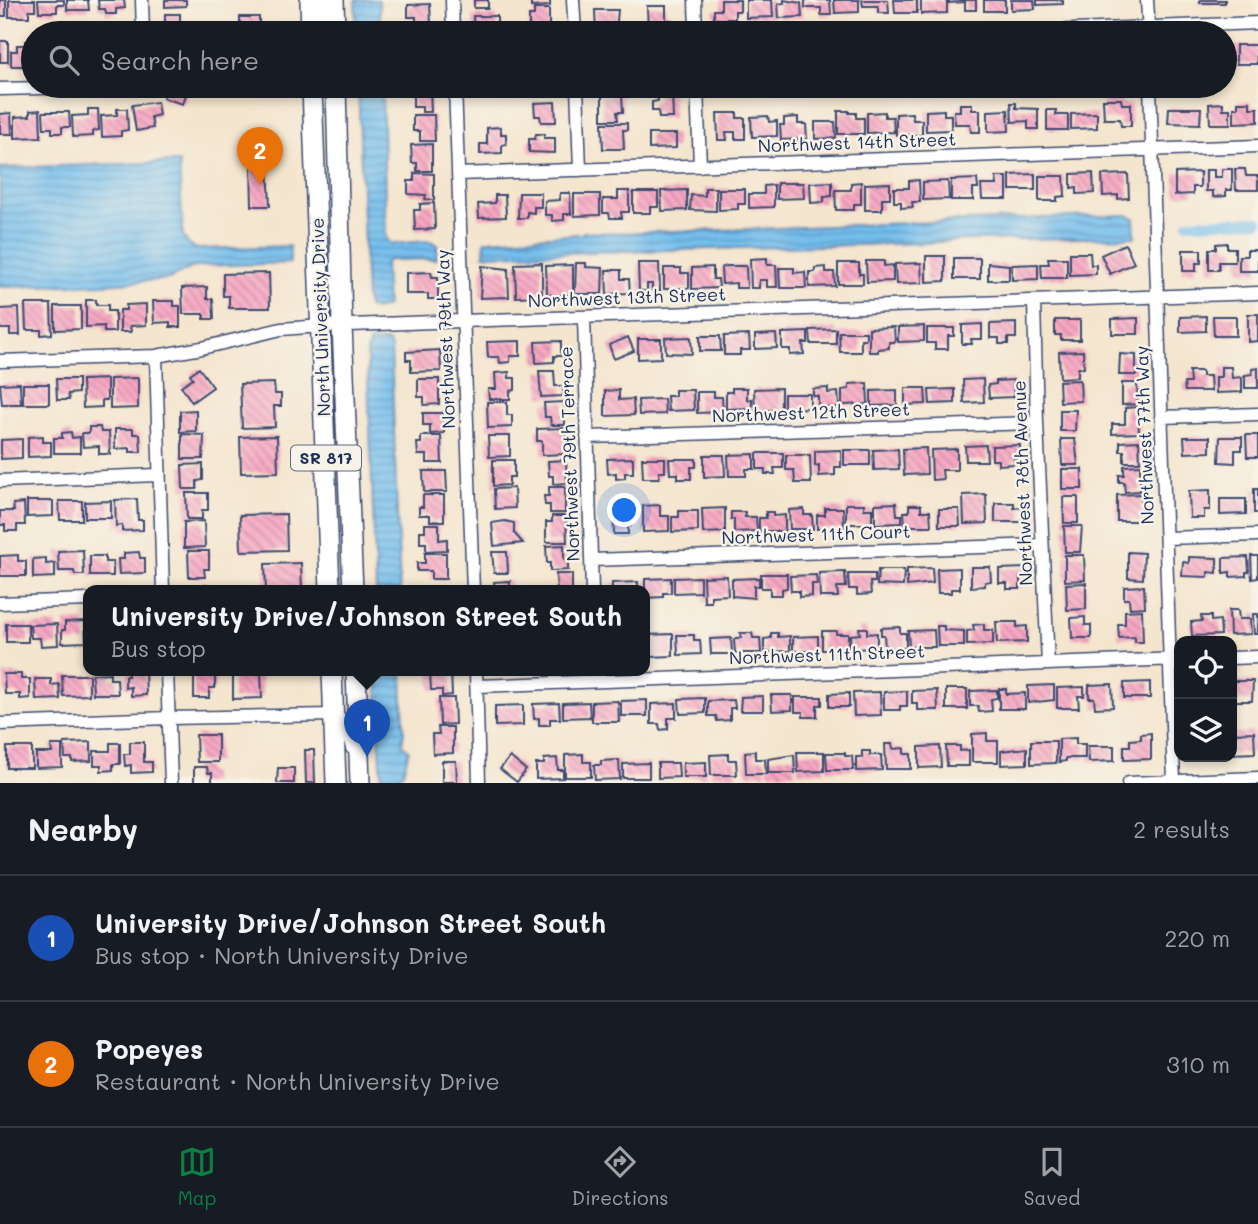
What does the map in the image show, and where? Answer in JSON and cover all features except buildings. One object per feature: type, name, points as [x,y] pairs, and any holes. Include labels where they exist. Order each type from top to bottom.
[{"type":"main road","points":[[310,0],[311,21]]},
{"type":"main road","points":[[334,0],[335,21]]},
{"type":"main road","name":"North University Drive","points":[[312,98],[330,585]]},
{"type":"main road","name":"North University Drive","points":[[335,98],[353,585]]},
{"type":"main road","points":[[332,676],[336,783]]},
{"type":"main road","points":[[356,676],[360,782]]},
{"type":"street","points":[[142,0],[143,21]]},
{"type":"street","points":[[322,0],[323,21]]},
{"type":"street","points":[[452,0],[453,21]]},
{"type":"street","points":[[573,0],[574,21]]},
{"type":"street","points":[[695,0],[696,21]]},
{"type":"street","points":[[1147,0],[1148,21]]},
{"type":"street","points":[[1237,24],[1258,23]]},
{"type":"street","points":[[0,89],[21,88]]},
{"type":"street","name":"Northwest 79th Way","points":[[455,98],[473,585]]},
{"type":"street","points":[[577,98],[580,170]]},
{"type":"street","points":[[697,98],[700,166]]},
{"type":"street","name":"Northwest 77th Way","points":[[1150,98],[1166,538],[1174,646]]},
{"type":"street","name":"Northwest 14th Street","points":[[458,174],[1258,146]]},
{"type":"street","name":"Northwest 13th Street","points":[[0,360],[156,356],[281,329],[321,326],[1258,293]]},
{"type":"street","name":"Northwest 78th Avenue","points":[[1034,301],[1048,664]]},
{"type":"street","name":"Northwest 79th Terrace","points":[[584,317],[592,585]]},
{"type":"street","points":[[156,356],[163,585]]},
{"type":"street","points":[[1161,417],[1258,414]]},
{"type":"street","name":"Northwest 12th Street","points":[[587,437],[1037,423]]},
{"type":"street","points":[[0,481],[158,475]]},
{"type":"street","points":[[1166,538],[1258,535]]},
{"type":"street","name":"Northwest 11th Court","points":[[591,560],[1042,545]]},
{"type":"street","points":[[0,603],[83,600]]},
{"type":"street","points":[[1237,658],[1258,657]]},
{"type":"street","name":"Northwest 11th Street","points":[[650,675],[1174,659]]},
{"type":"street","points":[[167,676],[171,783]]},
{"type":"street","points":[[476,676],[479,783]]},
{"type":"street","name":"Northwest 11th Street","points":[[477,686],[594,676]]},
{"type":"street","name":"Northwest 77th Way","points":[[1174,782],[1175,699]]},
{"type":"street","points":[[0,724],[334,715],[346,723],[360,782]]},
{"type":"street","points":[[1128,783],[1258,778]]},
{"type":"water","points":[[355,0],[379,0],[380,21],[356,21]]},
{"type":"water","points":[[358,98],[382,98],[386,238],[391,244],[430,241],[438,245],[436,259],[390,260],[385,263],[387,306],[376,310],[369,308],[366,300]]},
{"type":"water","points":[[179,162],[183,236],[189,245],[197,249],[290,246],[290,263],[202,266],[191,268],[169,279],[0,287],[0,168]]},
{"type":"water","points":[[1126,215],[1134,218],[1135,237],[484,255],[485,241],[489,240],[585,232],[695,231]]},
{"type":"water","points":[[370,342],[389,342],[391,348],[400,585],[376,585],[367,350]]},
{"type":"water","points":[[377,676],[402,676],[402,744],[409,750],[403,773],[399,776],[402,783],[382,783],[379,732],[387,724],[388,712],[378,698]]},
{"type":"waterway","points":[[1188,223],[1258,221]]},
{"type":"place","name":"Popeyes","points":[[260,185]]},
{"type":"place","name":"University Drive/Johnson Street South","points":[[367,757]]}]
